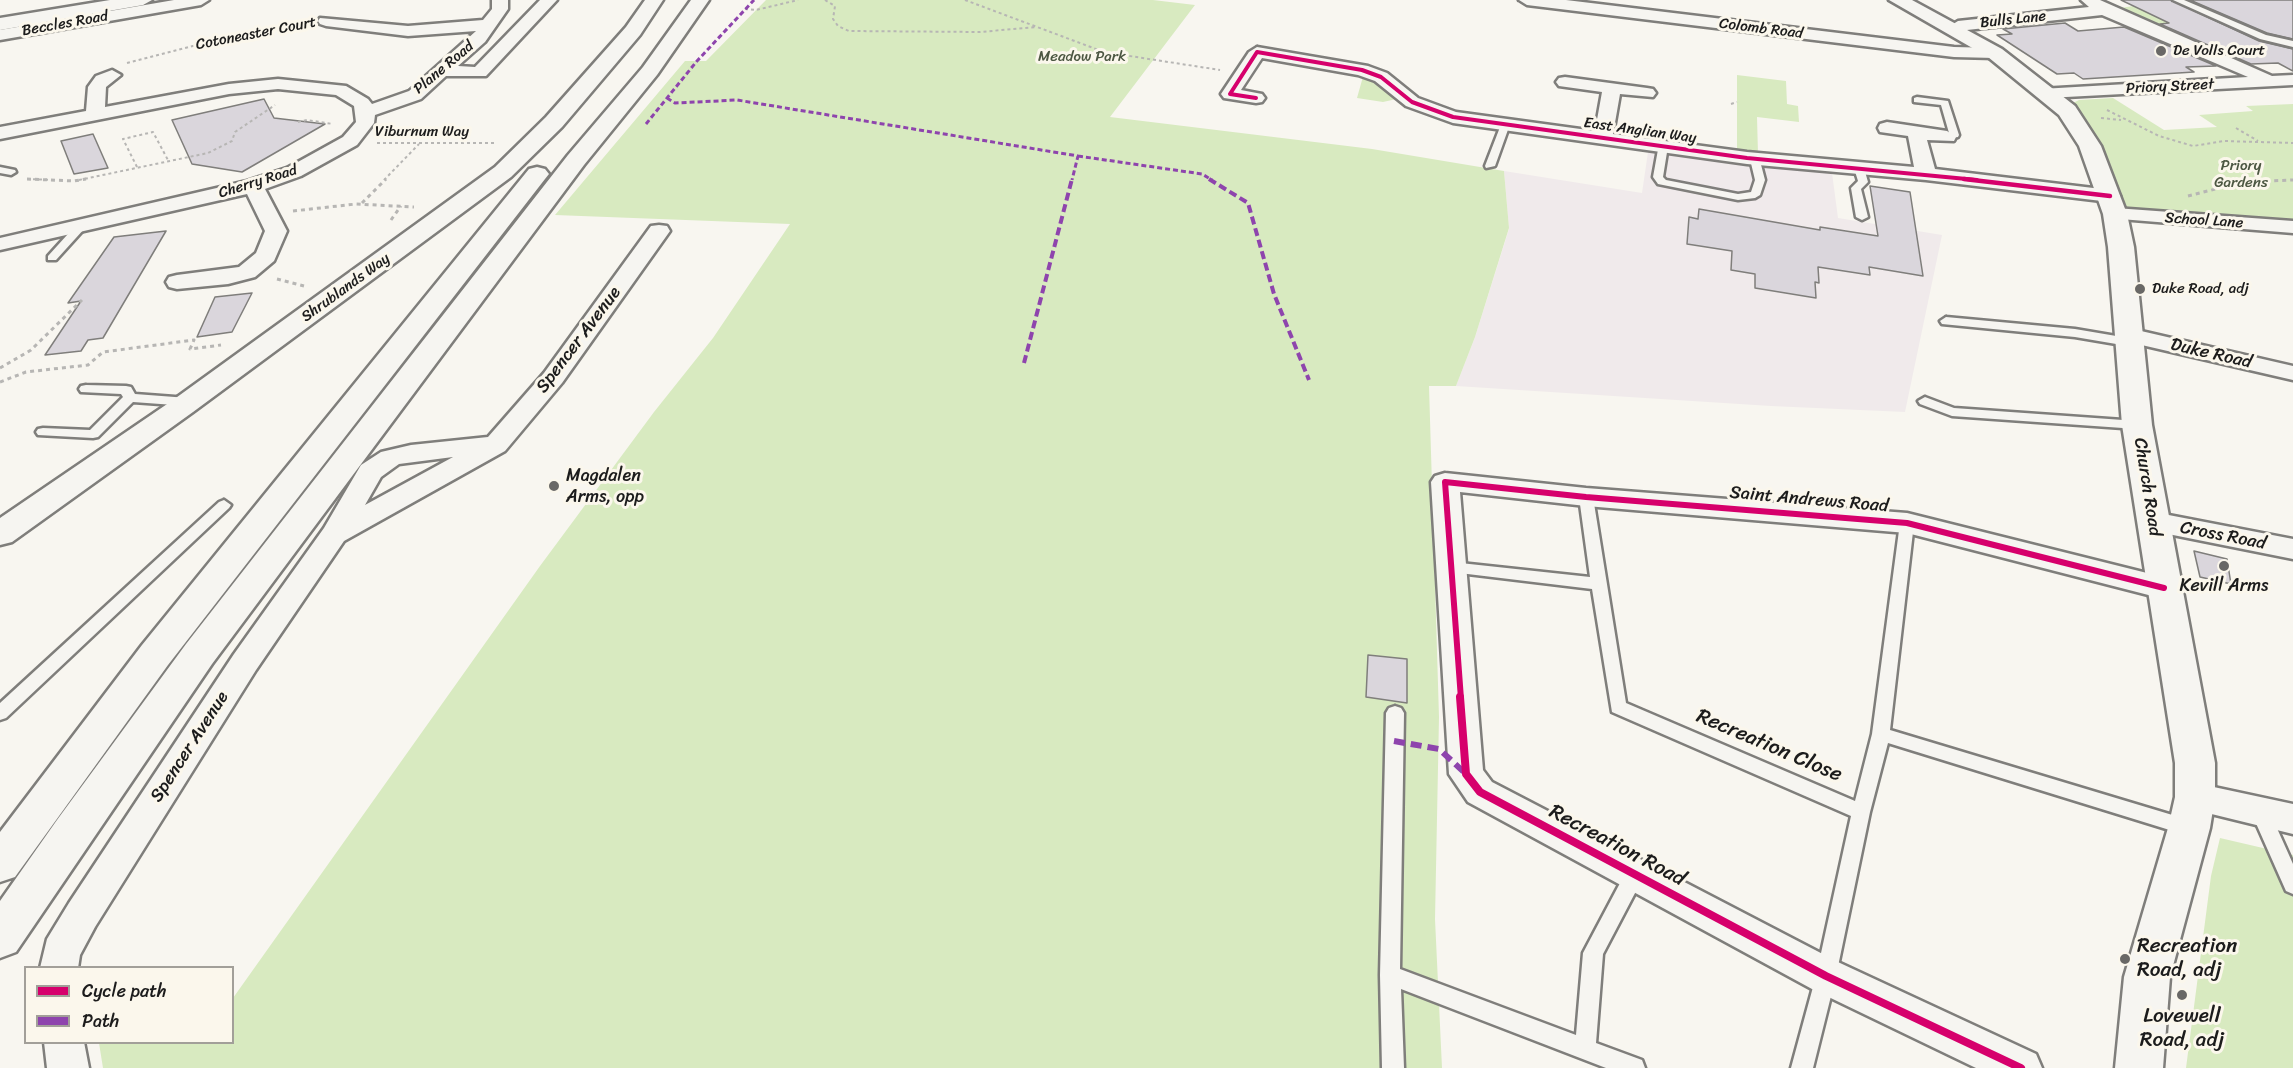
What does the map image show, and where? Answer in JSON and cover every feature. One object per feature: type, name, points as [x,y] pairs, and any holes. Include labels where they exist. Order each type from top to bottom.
[{"type":"main road","name":"Beccles Road","points":[[0,24],[143,0]]},
{"type":"main road","name":"Shrublands Way","points":[[0,534],[337,294],[448,213],[526,151],[633,31],[654,0]]},
{"type":"main road","points":[[0,864],[155,656],[622,71],[675,0]]},
{"type":"main road","points":[[0,938],[72,832],[199,654],[576,160],[650,71],[700,0]]},
{"type":"main road","name":"Church Road","points":[[1898,0],[1995,54],[2046,93],[2080,127],[2113,205],[2121,247],[2137,425],[2164,588],[2191,730],[2192,812],[2147,977],[2139,1068]]},
{"type":"street","name":"Beccles Road","points":[[0,35],[201,0]]},
{"type":"street","name":"Plane Road","points":[[366,112],[415,94],[479,38],[500,9],[500,0]]},
{"type":"street","points":[[441,71],[480,72],[549,0]]},
{"type":"street","name":"Colomb Road","points":[[1527,0],[1942,51],[1995,54]]},
{"type":"street","points":[[2089,0],[2104,10],[2272,81]]},
{"type":"street","name":"Bulls Lane","points":[[1958,26],[2104,10]]},
{"type":"street","name":"Cotoneaster Court","points":[[326,21],[408,31],[488,25]]},
{"type":"street","points":[[1230,94],[1271,33]]},
{"type":"street","name":"East Anglian Way","points":[[1257,52],[1343,64],[1362,70],[1381,77],[1412,102],[1453,117],[1755,159],[1926,174],[2113,205]]},
{"type":"street","points":[[95,114],[97,87],[102,80],[112,75]]},
{"type":"street","name":"Priory Street","points":[[2046,93],[2293,80]]},
{"type":"street","points":[[1565,82],[1647,93]]},
{"type":"street","points":[[0,133],[229,89],[278,84],[340,90],[362,103],[366,112]]},
{"type":"street","name":"East Anglian Way","points":[[1603,138],[1612,88]]},
{"type":"street","points":[[1208,91],[1256,98]]},
{"type":"street","name":"Cherry Road","points":[[0,244],[253,186],[294,172],[350,141],[365,123],[366,112]]},
{"type":"street","points":[[1887,128],[1947,136]]},
{"type":"street","points":[[1916,132],[1926,174]]},
{"type":"street","points":[[177,282],[228,277],[247,272],[266,256],[276,231],[253,186]]},
{"type":"street","name":"School Lane","points":[[2113,205],[2139,217],[2293,227]]},
{"type":"street","name":"Spencer Avenue","points":[[334,534],[496,445],[553,378],[659,231]]},
{"type":"street","name":"Duke Road","points":[[2128,339],[2293,373]]},
{"type":"street","name":"Spencer Avenue","points":[[59,966],[61,952],[82,915],[245,662],[334,534],[371,471],[390,459],[442,448],[496,445]]},
{"type":"street","name":"Saint Andrews Road","points":[[1445,482],[1586,497],[1907,523],[2164,588]]},
{"type":"street","name":"Recreation Road","points":[[1445,482],[1466,774],[1480,792],[1826,976],[2020,1068]]},
{"type":"street","name":"Cross Road","points":[[2153,522],[2293,549]]},
{"type":"street","points":[[2192,812],[2260,812],[2293,819]]},
{"type":"street","points":[[65,1044],[69,1060],[68,1068]]},
{"type":"lane","points":[[2178,0],[2263,37],[2293,44]]},
{"type":"lane","points":[[1917,100],[1945,104],[1954,135],[1947,136]]},
{"type":"lane","points":[[1490,166],[1505,124]]},
{"type":"lane","points":[[1664,146],[1658,177],[1662,182],[1738,197],[1755,195],[1760,180],[1755,159]]},
{"type":"lane","points":[[1859,168],[1863,182],[1856,188],[1862,217]]},
{"type":"lane","points":[[52,258],[81,226]]},
{"type":"lane","points":[[1946,321],[2128,339]]},
{"type":"lane","points":[[86,389],[126,390],[130,398]]},
{"type":"lane","points":[[43,432],[93,434],[130,398],[188,402]]},
{"type":"lane","points":[[1925,401],[1952,412],[2137,425]]},
{"type":"lane","name":"Recreation Close","points":[[1586,497],[1618,707],[1861,812]]},
{"type":"lane","points":[[0,714],[224,505]]},
{"type":"lane","points":[[1802,1068],[1826,976],[1861,812],[1881,734],[1907,523]]},
{"type":"lane","points":[[1451,567],[1599,584]]},
{"type":"lane","points":[[1393,1068],[1390,975],[1395,713]]},
{"type":"lane","points":[[1881,734],[2192,812]]},
{"type":"lane","points":[[2260,812],[2293,885]]},
{"type":"lane","points":[[1585,1050],[1593,953],[1635,874]]},
{"type":"lane","points":[[1390,975],[1634,1068]]},
{"type":"path","points":[[745,9],[756,10],[798,0]]},
{"type":"path","points":[[825,0],[835,6],[833,19],[838,26],[849,31],[980,32],[1036,27]]},
{"type":"path","points":[[965,0],[1104,52],[1242,73]]},
{"type":"path","points":[[2080,93],[2117,116],[2183,144],[2201,146],[2224,141],[2293,143]]},
{"type":"path","points":[[5,171],[22,179],[59,182],[169,162],[223,147],[232,141],[235,132],[282,100]]},
{"type":"path","points":[[1731,104],[1737,102]]},
{"type":"path","points":[[298,122],[307,120],[326,123]]},
{"type":"path","points":[[2236,128],[2259,142]]},
{"type":"path","points":[[137,167],[123,139],[153,132],[169,162]]},
{"type":"path","points":[[362,204],[420,143]]},
{"type":"path","points":[[2139,217],[2183,198],[2224,186],[2263,180],[2293,180]]},
{"type":"path","points":[[269,214],[362,204],[423,207]]},
{"type":"path","points":[[247,272],[337,294]]},
{"type":"path","points":[[0,368],[31,350],[82,300]]},
{"type":"path","points":[[0,382],[26,372],[88,365],[103,352],[194,340],[190,349],[222,345]]},
{"type":"shaded area","points":[[1648,152],[1832,173],[1838,218],[1942,235],[1905,412],[1456,386],[1475,337],[1509,229],[1504,171],[1642,193]]},
{"type":"green space","name":"Meadow Park","points":[[766,0],[1153,0],[1195,5],[1110,117],[1372,149],[1504,171],[1509,228],[1475,337],[1456,386],[1429,386],[1439,717],[1435,919],[1442,1068],[103,1068],[99,1044],[234,1044],[234,997],[540,566],[654,412],[713,338],[790,224],[555,215],[685,61],[706,61]]},
{"type":"green space","points":[[2133,6],[2230,49],[2209,52],[2114,9]]},
{"type":"green space","points":[[1364,73],[1401,98],[1383,102],[1357,98]]},
{"type":"green space","points":[[1737,75],[1786,81],[1787,104],[1798,106],[1799,122],[1757,117],[1758,154],[1737,151]]},
{"type":"green space","name":"Priory Gardens","points":[[2113,98],[2164,130],[2217,127],[2199,115],[2253,111],[2246,106],[2293,104],[2293,228],[2128,214],[2092,130],[2069,105],[2079,100]]},
{"type":"green space","points":[[2220,838],[2293,855],[2293,1068],[2186,1068],[2211,876]]},
{"type":"building","points":[[2121,0],[2171,0],[2259,41],[2293,49],[2293,71],[2278,63],[2251,64],[2160,24],[2169,23]]},
{"type":"building","points":[[2190,0],[2293,0],[2293,39],[2267,33]]},
{"type":"building","points":[[2065,23],[2078,31],[2124,27],[2216,66],[2186,67],[2194,72],[2083,79],[2074,73],[2057,74],[1997,35],[2012,34],[2003,29]]},
{"type":"building","points":[[264,99],[274,118],[325,124],[242,172],[192,164],[172,120]]},
{"type":"building","points":[[93,134],[108,168],[74,174],[61,141]]},
{"type":"building","points":[[1870,186],[1910,192],[1923,276],[1869,267],[1870,275],[1818,267],[1819,283],[1815,282],[1816,298],[1755,288],[1755,274],[1731,270],[1732,251],[1687,244],[1689,217],[1698,219],[1699,209],[1820,230],[1820,227],[1878,236]]},
{"type":"building","points":[[166,231],[103,338],[88,340],[81,351],[45,355],[81,301],[68,303],[114,237]]},
{"type":"building","points":[[252,293],[232,332],[197,337],[215,297]]},
{"type":"building","points":[[2194,551],[2227,559],[2231,584],[2200,577]]},
{"type":"building","points":[[1368,655],[1407,659],[1407,703],[1366,697]]},
{"type":"marked path","points":[[646,124],[697,61],[754,0]]},
{"type":"marked path","points":[[667,98],[675,103],[737,100],[1078,156],[1024,363]]},
{"type":"marked path","points":[[1078,156],[1202,174],[1248,203],[1274,294],[1309,380]]},
{"type":"marked path","points":[[1394,741],[1439,749],[1466,774]]},
{"type":"cycle path","points":[[1256,98],[1230,94],[1257,52],[1362,70],[1381,77],[1412,102],[1453,117],[1747,158],[1926,174],[2110,196]]},
{"type":"cycle path","points":[[2021,1068],[1826,976],[1480,792],[1466,774],[1445,482],[1586,497],[1907,523],[2164,588]]},
{"type":"place","name":"De Volls Court","points":[[2161,51]]},
{"type":"place","name":"Duke Road, adj","points":[[2140,289]]},
{"type":"place","name":"Magdalen Arms, opp","points":[[554,486]]},
{"type":"place","name":"Kevill Arms","points":[[2224,566]]},
{"type":"place","name":"Recreation Road, adj","points":[[2125,959]]},
{"type":"place","name":"Lovewell Road, adj","points":[[2182,995]]}]
